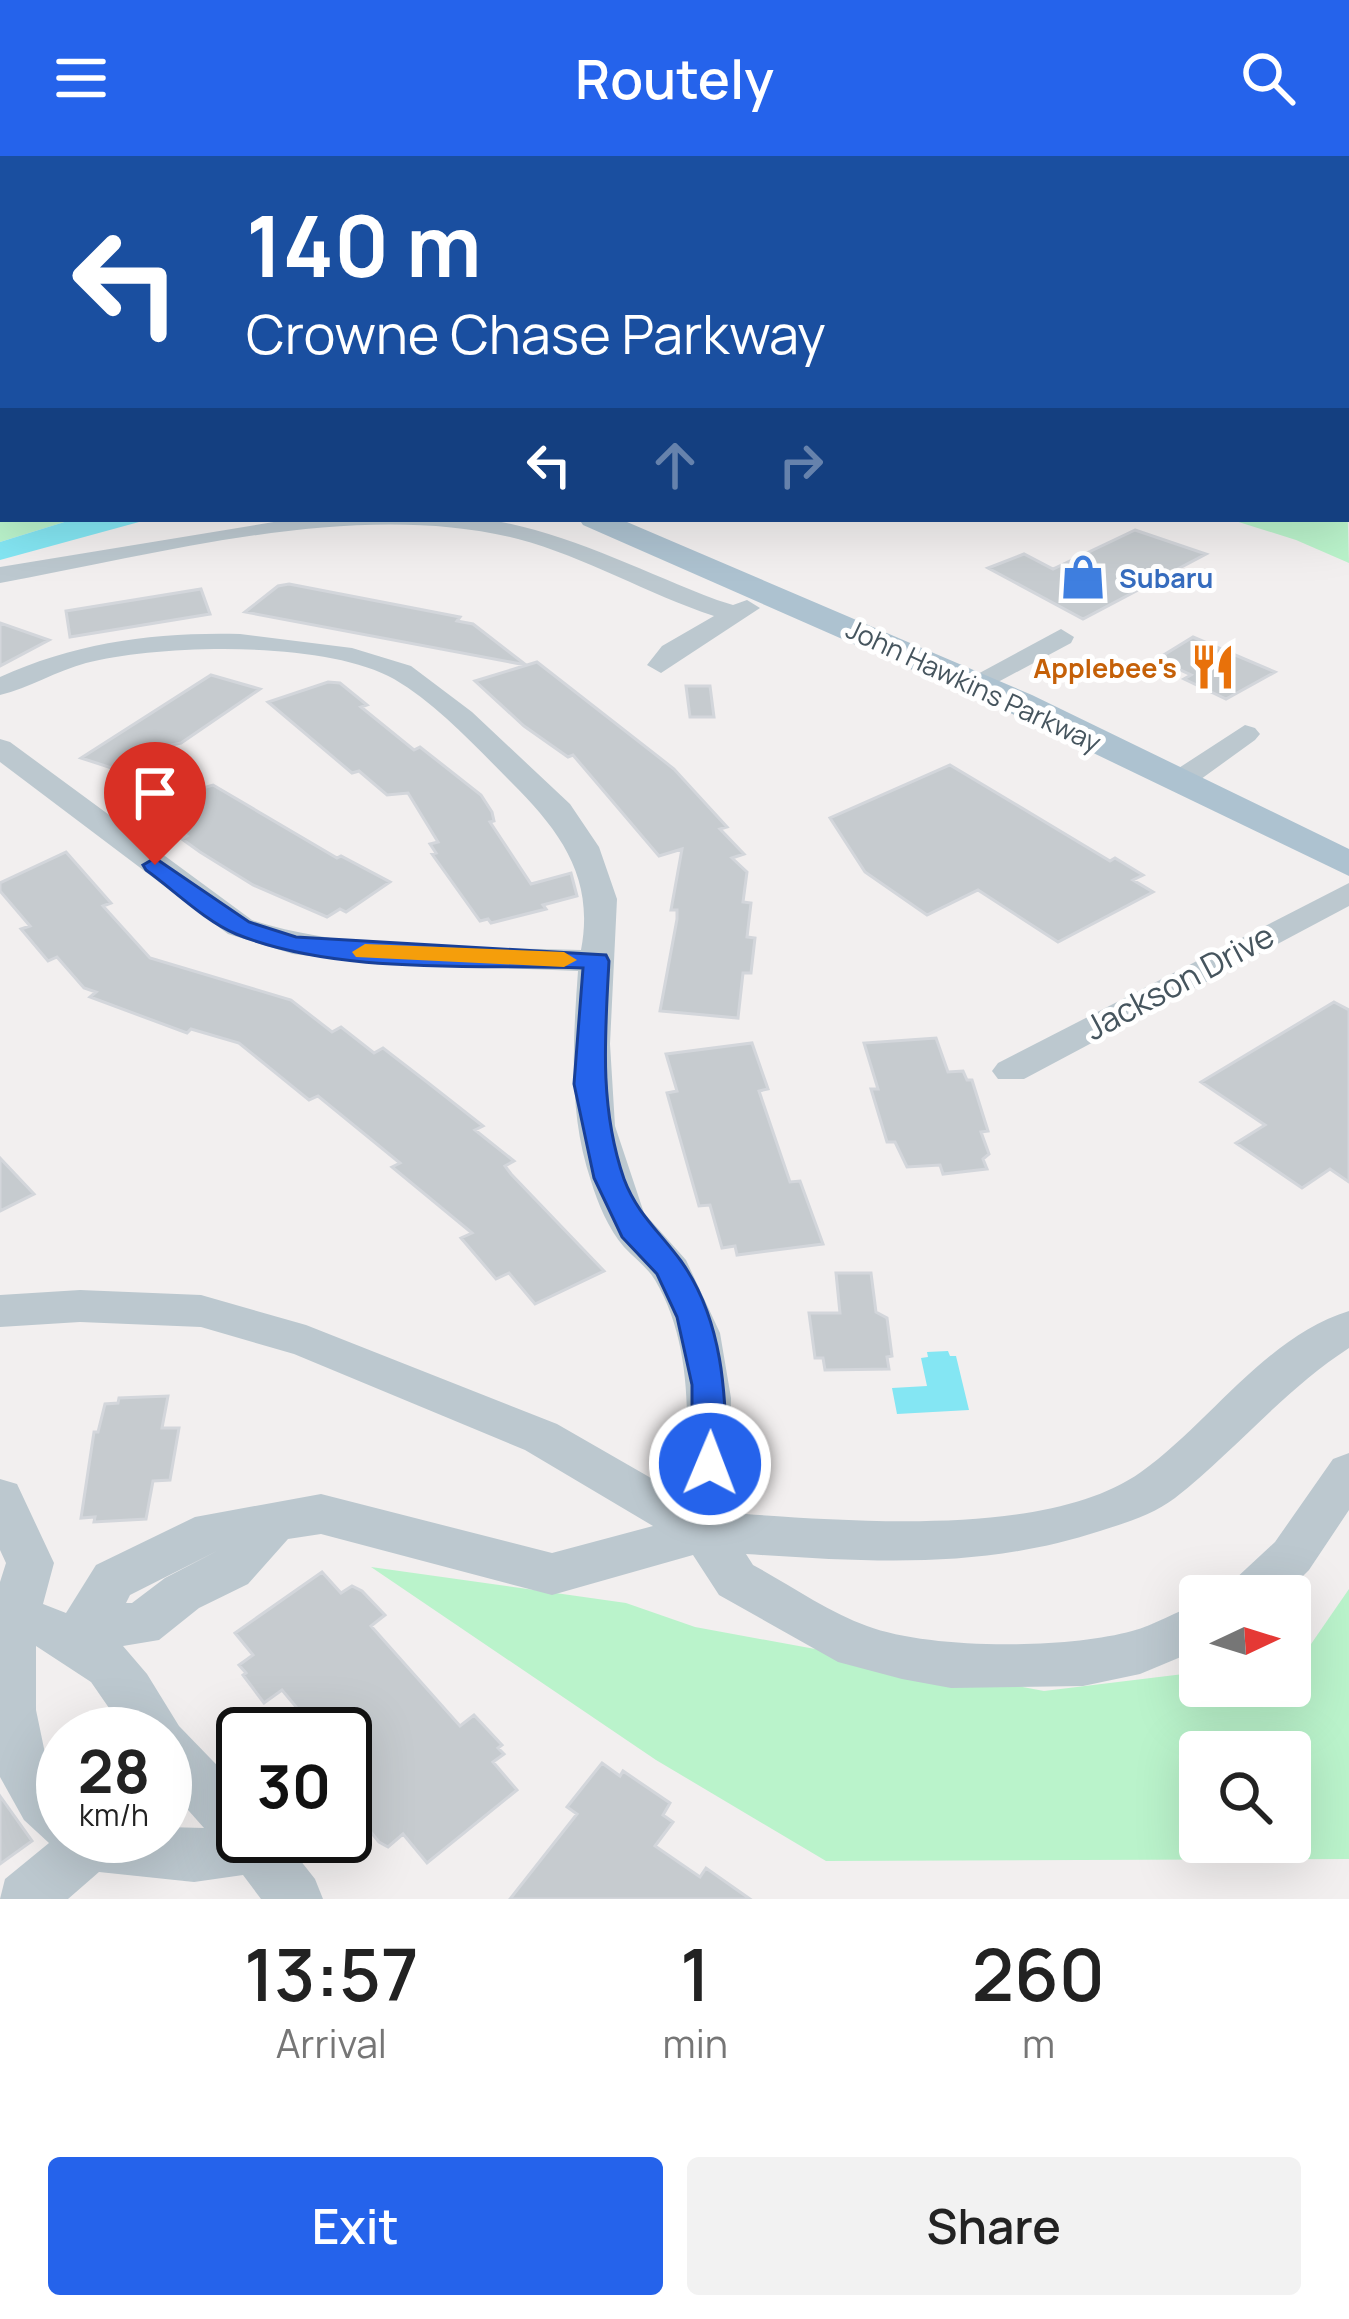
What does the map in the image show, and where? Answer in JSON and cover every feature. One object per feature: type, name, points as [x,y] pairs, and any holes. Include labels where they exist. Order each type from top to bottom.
[{"type":"main road","name":"John Hawkins Parkway","points":[[601,522],[975,683],[1349,864]]},
{"type":"street","points":[[0,574],[262,531],[424,522]]},
{"type":"street","points":[[449,522],[516,532],[689,602],[736,615]]},
{"type":"street","points":[[661,665],[672,652],[772,594]]},
{"type":"street","points":[[975,683],[1061,637]]},
{"type":"street","points":[[0,687],[75,656],[224,639],[262,640],[366,659],[401,672],[559,811],[580,838],[600,887],[605,922],[596,961],[589,1084],[609,1178],[633,1229],[669,1268],[694,1317],[709,1385],[713,1430],[704,1532]]},
{"type":"street","points":[[1179,781],[1245,734]]},
{"type":"street","points":[[0,748],[240,927],[293,944],[374,952],[596,961]]},
{"type":"street","name":"Jackson Drive","points":[[1011,1071],[1349,893]]},
{"type":"street","points":[[0,1311],[80,1306],[201,1311],[306,1341],[542,1437],[704,1532],[736,1580],[856,1646],[951,1665],[1083,1663],[1139,1652],[1179,1634]]},
{"type":"street","points":[[7,1616],[80,1632],[140,1624],[182,1593],[231,1569],[271,1525],[321,1514],[552,1574],[704,1532],[909,1544],[1020,1533],[1087,1516],[1156,1487],[1297,1360],[1349,1327]]},
{"type":"street","points":[[1272,1575],[1292,1556],[1349,1472]]},
{"type":"street","points":[[0,1498],[30,1563],[7,1616],[1,1664],[3,1725],[36,1798]]},
{"type":"street","points":[[80,1632],[116,1672],[139,1707]]},
{"type":"street","points":[[192,1775],[216,1802]]},
{"type":"street","points":[[25,1899],[54,1863]]},
{"type":"street","points":[[267,1863],[295,1899]]},
{"type":"green space","points":[[0,522],[64,522],[0,542]]},
{"type":"green space","points":[[1239,522],[1348,522],[1349,563]]},
{"type":"green space","points":[[371,1567],[626,1603],[695,1627],[1044,1691],[1179,1675],[1179,1707],[1311,1707],[1311,1644],[1349,1589],[1349,1859],[1311,1859],[1311,1731],[1179,1731],[1179,1860],[826,1861],[656,1760]]},
{"type":"water","points":[[64,522],[139,522],[0,560],[0,542]]},
{"type":"water","points":[[948,1351],[956,1356],[969,1410],[897,1414],[892,1388],[927,1386],[921,1358],[928,1357],[927,1352]]},
{"type":"building","name":"Subaru","points":[[1135,530],[1206,554],[1083,619],[988,568],[1024,554],[1053,569]]},
{"type":"building","points":[[289,584],[460,617],[457,621],[473,624],[526,665],[245,612],[278,586]]},
{"type":"building","points":[[201,589],[210,614],[70,637],[66,611]]},
{"type":"building","points":[[0,623],[49,640],[0,666]]},
{"type":"building","points":[[1193,637],[1275,672],[1226,699],[1184,679],[1191,675],[1157,659]]},
{"type":"building","points":[[537,662],[674,769],[727,827],[720,829],[744,854],[732,858],[747,872],[743,902],[751,903],[747,937],[755,938],[751,973],[743,973],[738,1018],[660,1011],[677,919],[677,910],[671,910],[682,849],[659,856],[573,755],[568,757],[524,726],[475,681]]},
{"type":"building","points":[[211,675],[260,689],[181,743],[162,747],[124,772],[81,758]]},
{"type":"building","points":[[328,682],[340,683],[367,705],[361,707],[414,750],[420,747],[481,795],[492,812],[494,821],[490,822],[531,884],[571,873],[577,896],[543,905],[546,909],[491,923],[480,921],[432,854],[436,853],[430,844],[438,842],[408,793],[387,795],[359,771],[352,773],[268,702]]},
{"type":"building","points":[[686,686],[710,686],[714,717],[690,717]]},
{"type":"building","points":[[950,765],[1110,861],[1115,858],[1143,875],[1133,880],[1153,892],[1058,942],[978,890],[927,915],[865,872],[830,818]]},
{"type":"building","points":[[213,785],[337,858],[390,882],[346,912],[340,909],[327,917],[253,885],[200,852],[182,839],[187,836],[154,814],[189,792]]},
{"type":"building","points":[[66,852],[111,903],[103,906],[150,958],[291,1000],[332,1032],[341,1027],[374,1053],[383,1048],[427,1082],[483,1126],[475,1130],[514,1161],[505,1166],[511,1174],[604,1271],[535,1304],[509,1273],[496,1279],[461,1238],[472,1233],[392,1167],[400,1163],[318,1096],[309,1100],[239,1043],[191,1029],[187,1033],[90,997],[96,992],[84,988],[57,957],[48,961],[21,929],[30,926],[0,891],[0,883]]},
{"type":"building","points":[[1334,1002],[1349,1010],[1349,1182],[1330,1169],[1302,1188],[1236,1143],[1265,1125],[1201,1082]]},
{"type":"building","points":[[936,1038],[948,1072],[963,1071],[972,1080],[988,1131],[981,1132],[989,1154],[983,1159],[987,1169],[943,1174],[940,1165],[907,1167],[895,1142],[887,1142],[864,1043]]},
{"type":"building","points":[[752,1043],[768,1089],[759,1091],[790,1182],[800,1181],[823,1244],[737,1255],[735,1246],[722,1248],[710,1205],[699,1206],[667,1093],[677,1091],[666,1054]]},
{"type":"building","points":[[0,1158],[34,1194],[0,1211]]},
{"type":"building","points":[[836,1273],[871,1273],[876,1312],[887,1318],[889,1369],[825,1370],[823,1358],[815,1358],[809,1313],[840,1313]]},
{"type":"building","points":[[168,1396],[162,1428],[179,1428],[170,1480],[153,1481],[146,1519],[94,1522],[95,1517],[81,1518],[94,1432],[98,1432],[105,1404],[118,1403],[119,1398]]},
{"type":"building","points":[[322,1572],[341,1593],[352,1586],[362,1591],[385,1615],[371,1626],[460,1726],[474,1715],[502,1745],[498,1748],[504,1754],[493,1762],[517,1790],[427,1863],[403,1834],[388,1847],[379,1842],[372,1833],[372,1707],[296,1707],[282,1690],[264,1703],[243,1675],[239,1665],[253,1655],[235,1633]]},
{"type":"building","points":[[602,1763],[620,1776],[623,1771],[670,1803],[663,1815],[673,1822],[655,1846],[700,1877],[706,1868],[750,1899],[510,1899],[577,1814],[567,1807]]},
{"type":"building","points":[[0,1796],[32,1841],[0,1864]]},
{"type":"slow traffic","points":[[365,952],[564,960]]},
{"type":"place","name":"Subaru","points":[[1083,577]]},
{"type":"place","name":"Applebee's","points":[[1213,667]]},
{"type":"route","points":[[155,865],[240,927],[293,944],[596,961],[589,1084],[609,1178],[633,1229],[669,1268],[694,1317],[709,1385],[710,1464]]}]
